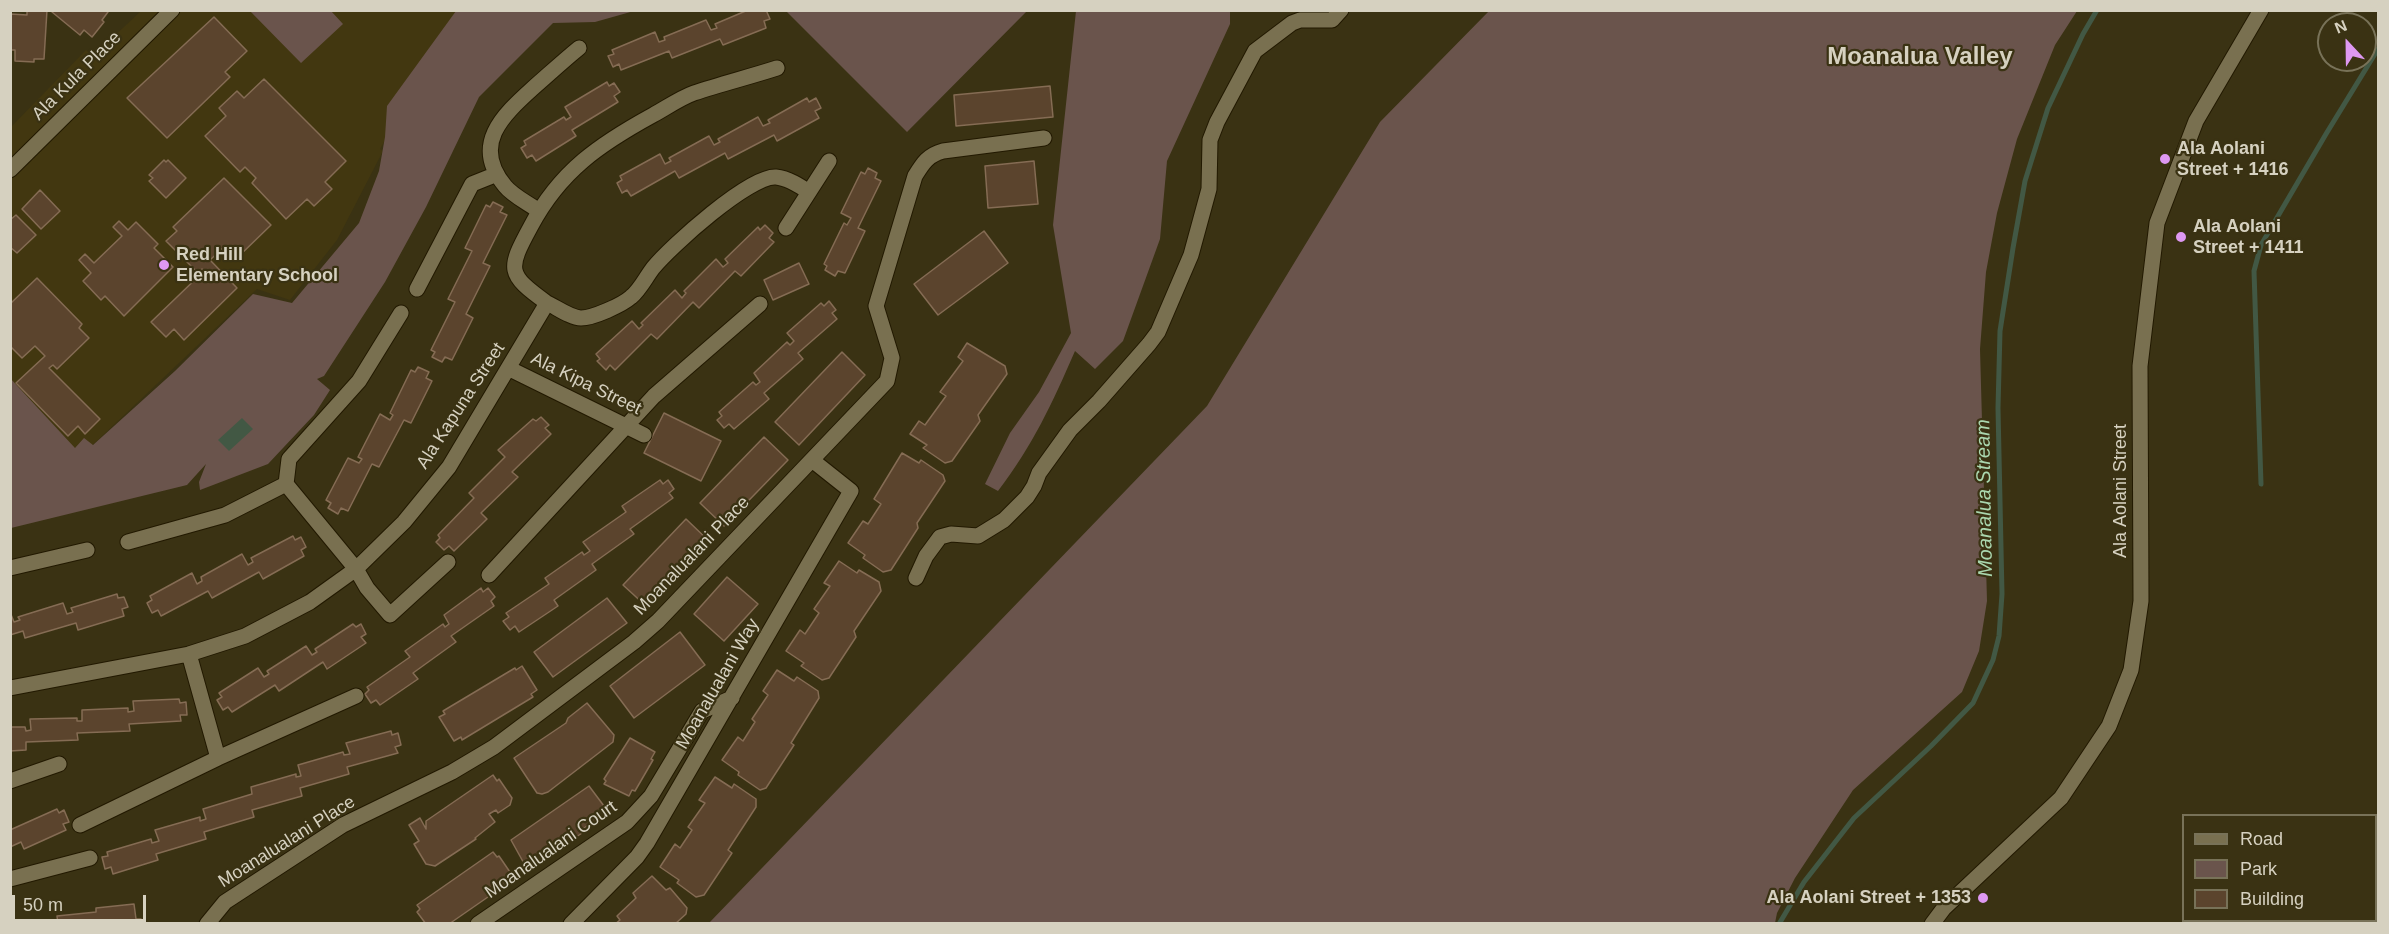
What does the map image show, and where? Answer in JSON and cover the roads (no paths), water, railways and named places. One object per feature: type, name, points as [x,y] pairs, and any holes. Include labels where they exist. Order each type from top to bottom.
[{"type":"street","name":"Ala Kula Place","points":[[10,170],[172,10]]},
{"type":"street","name":"Ala Aolani Street","points":[[1932,924],[1944,908],[2061,798],[2109,726],[2131,670],[2141,601],[2139,366],[2157,224],[2196,121],[2261,10]]},
{"type":"street","points":[[916,578],[926,556],[940,537],[951,534],[978,537],[1004,520],[1034,486],[1039,473],[1070,430],[1099,401],[1158,332],[1191,255],[1209,189],[1210,140],[1217,122],[1255,51],[1292,23],[1336,15]]},
{"type":"street","points":[[538,211],[507,188],[497,174],[490,153],[496,127],[511,108],[579,48]]},
{"type":"street","points":[[777,69],[691,94],[617,134],[590,152],[564,176],[538,211],[518,250],[514,269],[521,284],[548,303],[579,318],[599,313],[631,297],[678,241],[760,180],[776,177],[798,184],[809,192]]},
{"type":"street","name":"Moanalualani Place","points":[[207,924],[225,902],[343,825],[452,772],[487,751],[609,662],[658,621],[887,381],[892,358],[876,306],[915,176],[923,162],[932,154],[943,151],[1044,138]]},
{"type":"street","points":[[786,228],[829,161]]},
{"type":"street","points":[[417,289],[472,184],[497,174]]},
{"type":"street","name":"Ala Kapuna Street","points":[[10,688],[189,654],[245,636],[310,602],[356,569],[404,522],[449,467],[548,303]]},
{"type":"street","points":[[489,575],[654,396],[760,303]]},
{"type":"street","points":[[401,313],[359,381],[289,459],[286,484],[356,569],[367,588],[390,615],[448,562]]},
{"type":"street","name":"Ala Kipa Street","points":[[510,369],[644,435]]},
{"type":"street","name":"Moanalualani Way","points":[[571,924],[637,857],[647,843],[851,490],[812,460]]},
{"type":"street","points":[[128,542],[225,516],[286,484]]},
{"type":"street","points":[[10,568],[87,550]]},
{"type":"street","points":[[189,654],[218,758]]},
{"type":"street","points":[[80,825],[218,758],[356,696]]},
{"type":"street","name":"Moanalualani Court","points":[[478,924],[627,822],[651,796],[702,711],[732,698]]},
{"type":"street","points":[[10,781],[59,764]]},
{"type":"street","points":[[10,879],[90,858]]},
{"type":"waterway","name":"Moanalua Stream","points":[[1779,924],[1804,882],[1854,818],[1973,703],[1993,660],[1999,636],[2002,594],[1998,408],[2000,331],[2013,248],[2025,181],[2048,108],[2097,10]]},
{"type":"waterway","points":[[2261,484],[2254,271],[2261,245],[2378,49]]},
{"type":"place","name":"Ala Aolani Street + 1416","points":[[2165,159]]},
{"type":"place","name":"Ala Aolani Street + 1411","points":[[2181,237]]},
{"type":"place","name":"Red Hill Elementary School","points":[[164,265]]},
{"type":"place","name":"Ala Aolani Street + 1353","points":[[1983,898]]},
{"type":"district","name":"Moanalua Valley","points":[[1920,57]]}]
